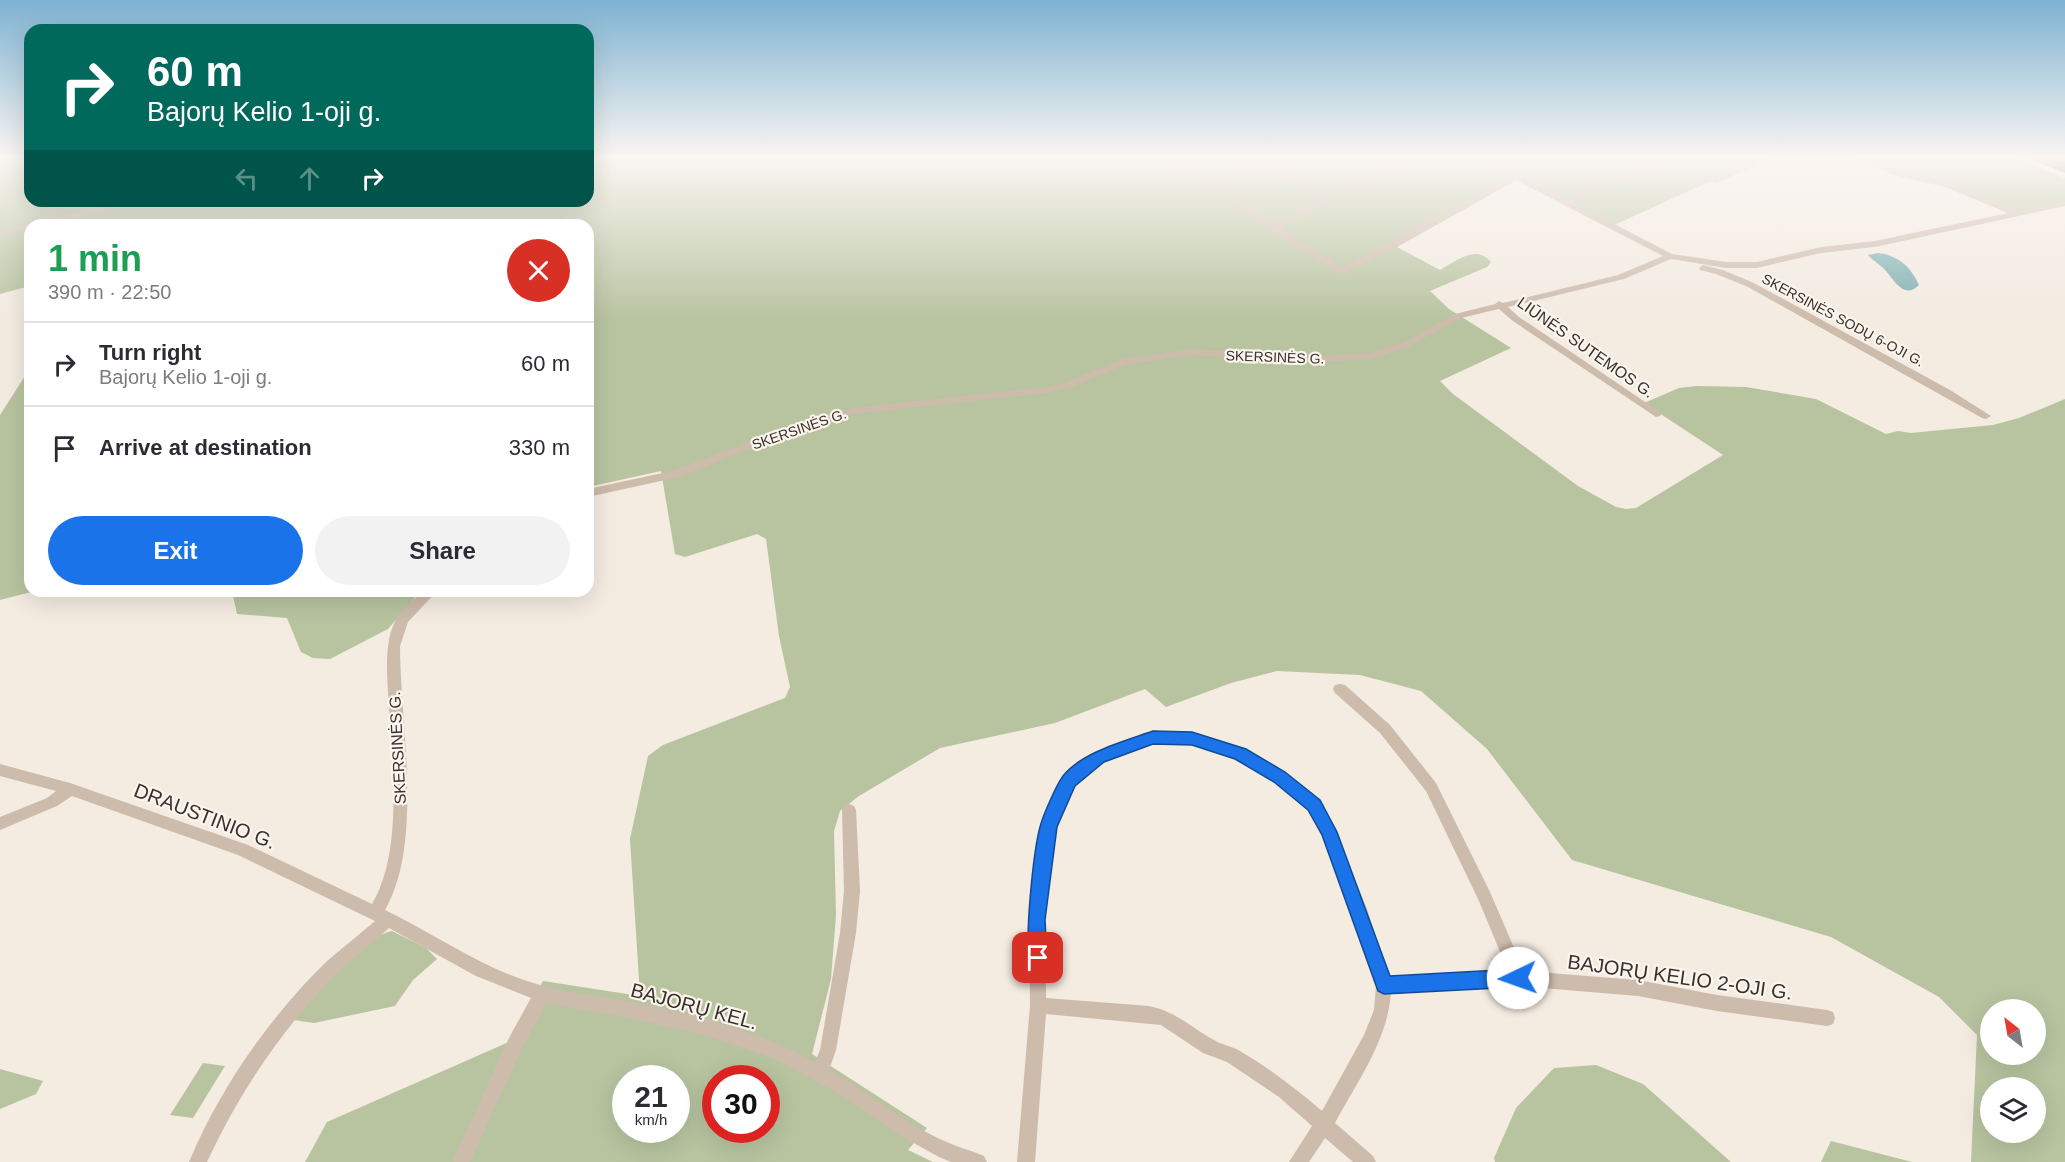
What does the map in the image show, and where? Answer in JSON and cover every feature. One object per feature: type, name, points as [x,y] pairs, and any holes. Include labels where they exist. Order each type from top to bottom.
[{"type":"street","points":[[58,219],[87,212]]},
{"type":"street","points":[[1251,212],[1337,270],[1344,271],[1451,212]]},
{"type":"street","points":[[1275,228],[1307,212]]},
{"type":"street","points":[[1584,212],[1670,256],[1726,265],[1757,265],[1821,250],[1888,242],[2026,212]]},
{"type":"street","points":[[2013,212],[2017,214]]},
{"type":"street","points":[[0,233],[24,227]]},
{"type":"street","name":"SKERSINĖS G.","points":[[594,492],[675,474],[804,424],[853,411],[1046,390],[1065,386],[1125,361],[1192,352],[1306,360],[1372,356],[1407,344],[1458,316],[1499,304],[1622,277],[1670,256]]},
{"type":"street","name":"SKERSINĖS SODŲ 6-OJI G.","points":[[1682,259],[1698,268],[1743,281],[1828,330],[1913,373],[1986,416]]},
{"type":"street","name":"LIŪNĖS SUTEMOS G.","points":[[1499,304],[1515,320],[1656,414]]},
{"type":"street","name":"SKERSINĖS G.","points":[[198,1162],[245,1074],[266,1045],[323,976],[382,916],[395,860],[400,819],[394,646],[402,620],[425,597]]},
{"type":"street","points":[[1340,689],[1385,729],[1431,787],[1485,897],[1511,956],[1518,978]]},
{"type":"street","points":[[1026,1162],[1038,1005],[1037,920],[1048,827],[1069,781],[1099,758],[1153,738],[1192,738],[1240,754],[1279,777],[1314,805],[1329,832],[1359,909],[1384,985],[1382,1010],[1371,1040],[1325,1124],[1298,1162]]},
{"type":"street","name":"DRAUSTINIO G.","points":[[0,770],[70,789],[243,850],[382,916]]},
{"type":"street","points":[[0,824],[51,802],[70,789]]},
{"type":"street","points":[[819,1074],[828,1050],[848,933],[852,891],[849,810]]},
{"type":"street","name":"BAJORŲ KEL.","points":[[382,916],[482,971],[542,994],[708,1028],[784,1054],[907,1130],[945,1151],[978,1162]]},
{"type":"street","name":"BAJORŲ KELIO 2-OJI G.","points":[[1384,985],[1518,978],[1638,988],[1717,1003],[1827,1018]]},
{"type":"street","points":[[461,1162],[516,1042],[542,994]]},
{"type":"street","points":[[1038,1005],[1163,1017],[1209,1047],[1232,1056],[1285,1091],[1367,1162]]},
{"type":"green space","points":[[0,212],[1459,212],[1397,247],[1440,270],[1472,254],[1479,254],[1491,262],[1487,267],[1430,291],[1449,309],[1511,348],[1440,381],[1453,394],[1578,486],[1616,507],[1626,509],[1636,508],[1723,455],[1644,403],[1679,388],[1746,387],[1816,399],[1886,434],[1898,431],[1911,433],[1993,425],[2019,418],[2065,399],[2065,1162],[1971,1162],[1977,1035],[1939,997],[1831,937],[1572,860],[1487,749],[1421,691],[1360,675],[1277,671],[1231,683],[1166,707],[1145,689],[1055,723],[940,748],[859,796],[840,811],[834,831],[836,915],[831,979],[812,1054],[927,1128],[908,1150],[933,1162],[305,1162],[327,1122],[511,1041],[543,981],[640,996],[630,839],[648,756],[663,745],[785,698],[790,687],[779,636],[766,539],[757,534],[685,557],[675,554],[661,471],[594,486],[594,219],[24,219],[24,288],[0,294]]},
{"type":"green space","points":[[1587,212],[1642,212],[1612,226]]},
{"type":"green space","points":[[24,377],[24,594],[0,600],[0,415]]},
{"type":"green space","points":[[233,597],[416,597],[388,629],[330,659],[313,658],[301,652],[287,618],[237,614]]},
{"type":"green space","points":[[392,931],[426,948],[437,959],[413,980],[395,1006],[314,1023],[294,1020],[352,955],[379,936]]},
{"type":"green space","points":[[203,1063],[225,1066],[193,1118],[170,1115]]},
{"type":"green space","points":[[1596,1065],[1643,1084],[1731,1162],[1495,1162],[1494,1158],[1516,1108],[1554,1068]]},
{"type":"green space","points":[[0,1069],[43,1081],[36,1094],[0,1109]]},
{"type":"green space","points":[[1831,1141],[1912,1162],[1821,1162]]},
{"type":"water","points":[[1878,253],[1898,259],[1912,273],[1919,285],[1909,291],[1896,284],[1868,255]]},
{"type":"route","points":[[1038,958],[1037,920],[1048,827],[1069,781],[1099,758],[1153,738],[1192,738],[1240,754],[1279,777],[1314,805],[1329,832],[1359,909],[1384,985],[1518,978]]}]
